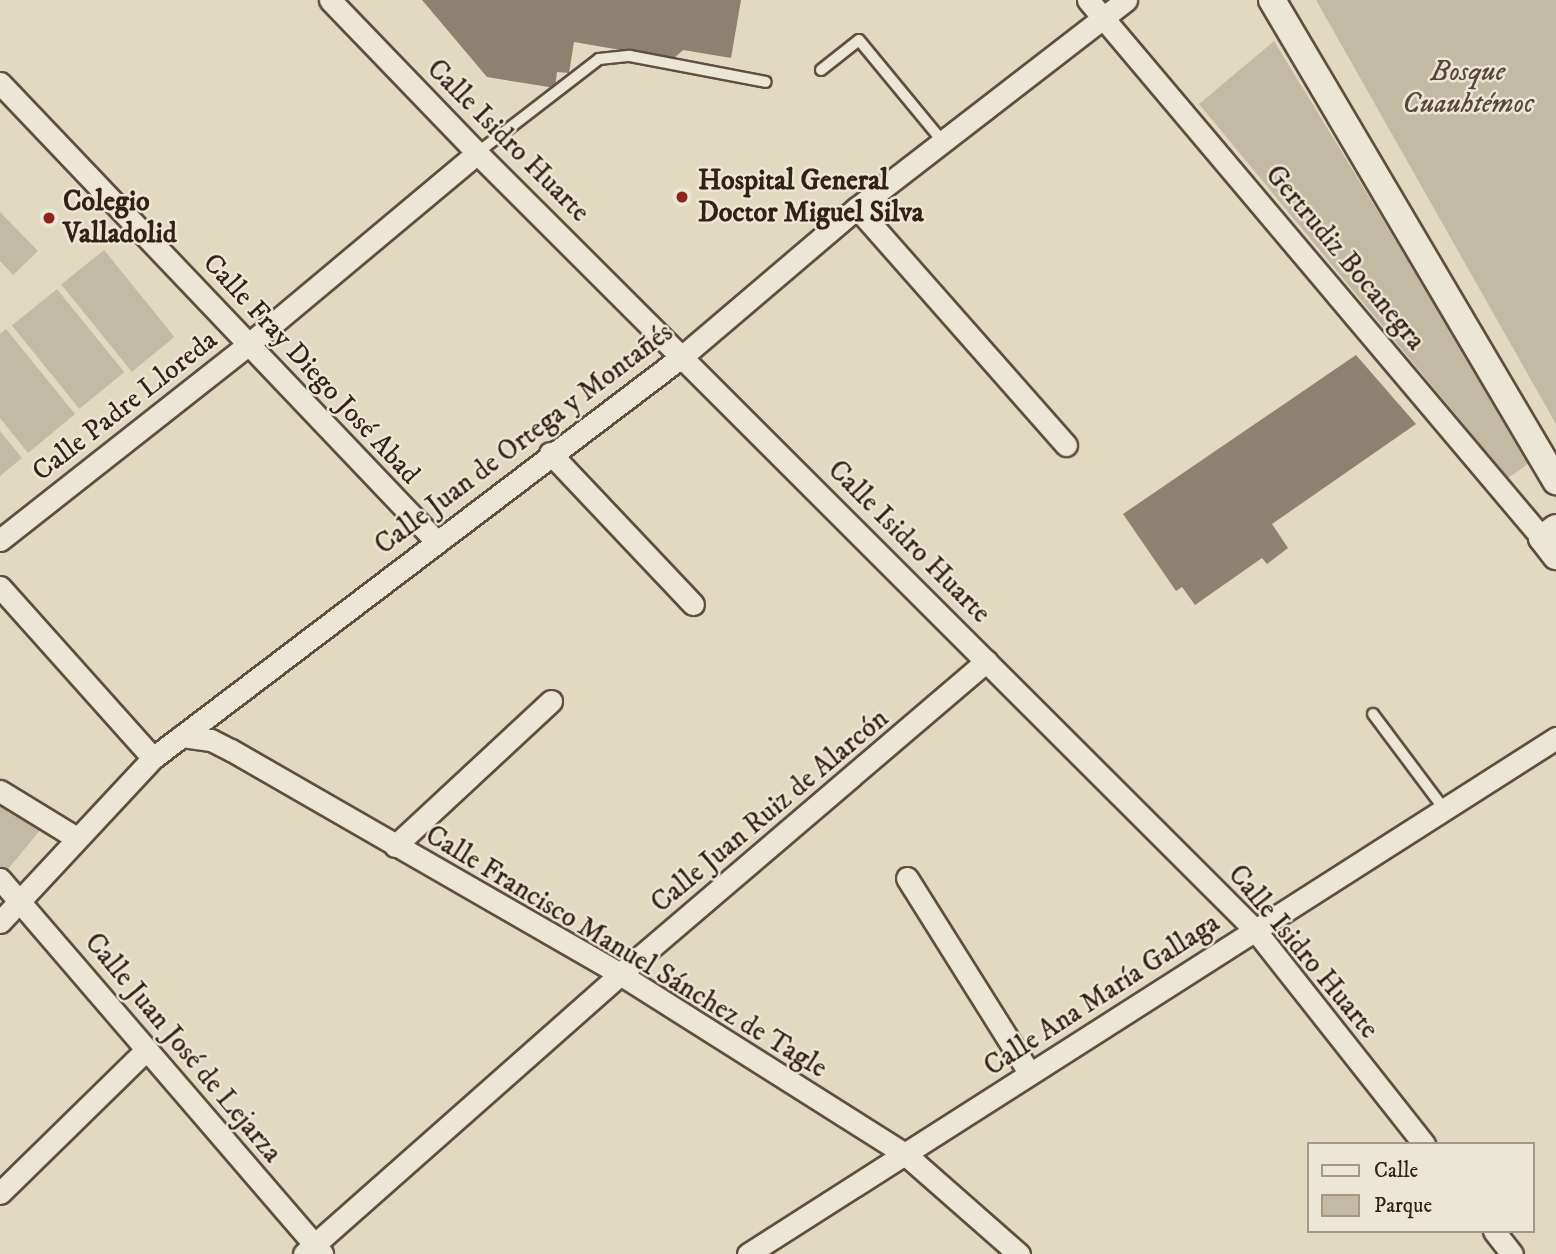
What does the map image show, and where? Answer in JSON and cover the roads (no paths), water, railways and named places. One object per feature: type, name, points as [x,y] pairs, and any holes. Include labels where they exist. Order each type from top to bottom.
[{"type":"street","name":"Calle Isidro Huarte","points":[[330,0],[477,153],[684,355],[1255,930],[1422,1142]]},
{"type":"street","name":"Gertrudiz Bocanegra","points":[[1088,0],[1101,20],[1551,541]]},
{"type":"street","name":"Calle Juan de Ortega y Montañés","points":[[0,922],[75,837],[153,758],[550,453],[684,355],[857,208],[1126,0]]},
{"type":"street","points":[[1272,0],[1556,481]]},
{"type":"street","name":"Calle Fray Diego José Abad","points":[[0,83],[436,541]]},
{"type":"street","name":"Calle Padre Lloreda","points":[[0,540],[250,343],[477,153]]},
{"type":"street","points":[[857,208],[1066,445]]},
{"type":"street","points":[[550,453],[693,604]]},
{"type":"street","points":[[0,587],[153,758]]},
{"type":"street","name":"Calle Juan Ruiz de Alarcón","points":[[314,1251],[620,974],[987,661]]},
{"type":"street","points":[[395,846],[551,701]]},
{"type":"street","name":"Calle Francisco Manuel Sánchez de Tagle","points":[[182,736],[211,740],[231,750],[620,974],[905,1154],[1019,1254]]},
{"type":"street","name":"Calle Ana María Gallaga","points":[[748,1254],[1556,738]]},
{"type":"street","points":[[0,791],[75,837]]},
{"type":"street","points":[[907,878],[1030,1074]]},
{"type":"street","name":"Calle Juan José de Lejarza","points":[[0,879],[22,900],[314,1251]]},
{"type":"street","points":[[0,1193],[146,1050]]},
{"type":"street","points":[[1495,1233],[1511,1254]]},
{"type":"lane","points":[[821,70],[859,40],[943,142]]},
{"type":"lane","points":[[477,153],[599,59],[629,56],[766,82]]},
{"type":"lane","points":[[1373,714],[1444,809]]},
{"type":"place","name":"Hospital General Doctor Miguel Silva","points":[[682,197]]},
{"type":"place","name":"Colegio Valladolid","points":[[49,218]]},
{"type":"park label","name":"Bosque Cuauhtémoc","points":[[1468,88]]}]
